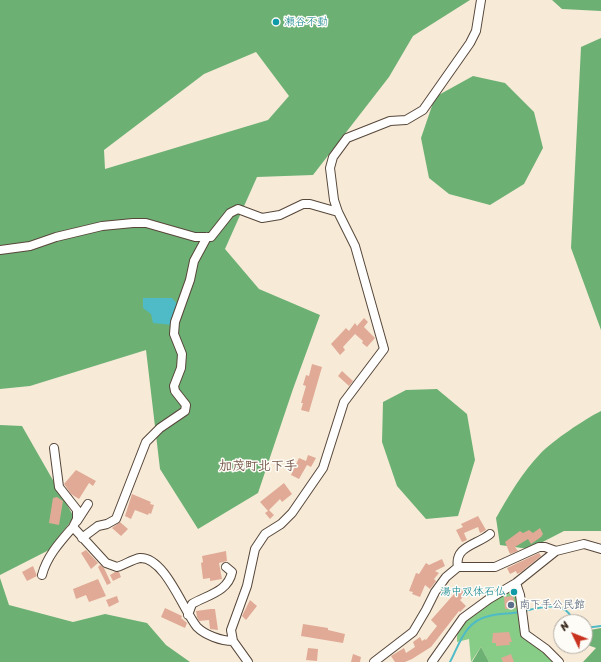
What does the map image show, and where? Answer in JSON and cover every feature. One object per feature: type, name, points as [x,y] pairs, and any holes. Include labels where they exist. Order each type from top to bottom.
[{"type":"street","points":[[248,662],[233,641],[231,630],[247,586],[255,549],[264,534],[280,524],[292,513],[324,468],[344,402],[384,349],[356,246],[338,212],[334,200],[330,168],[333,157],[340,144],[354,134],[390,121],[406,120],[423,110],[470,43],[476,31],[481,0]]},
{"type":"street","points":[[82,538],[98,526],[107,524],[116,519],[146,442],[160,428],[185,411],[186,406],[175,391],[174,386],[181,368],[182,354],[174,334],[175,322],[190,280],[194,261],[208,237],[216,233],[230,213],[238,209],[262,218],[280,215],[303,204],[310,204],[338,212]]},
{"type":"street","points":[[0,250],[30,246],[56,237],[102,226],[133,223],[146,223],[179,233],[208,237]]},
{"type":"street","points":[[54,448],[59,487],[77,510],[77,519],[73,527]]},
{"type":"street","points":[[42,575],[45,564],[56,547],[73,527],[88,504]]},
{"type":"street","points":[[73,527],[106,563],[117,567],[138,558],[148,559],[159,566],[188,615],[202,632],[227,641],[233,641]]},
{"type":"street","points":[[458,567],[456,561],[459,553],[466,547],[483,540],[490,534]]},
{"type":"street","points":[[432,662],[463,618],[489,599],[516,583],[556,551],[584,544],[601,549]]},
{"type":"street","points":[[374,662],[413,632],[435,592],[446,577],[458,567],[495,567],[539,548],[546,547],[556,551]]},
{"type":"street","points":[[188,615],[192,604],[213,595],[224,587],[230,579],[232,572],[226,567]]},
{"type":"street","points":[[516,583],[519,590],[525,634],[546,649],[559,662]]},
{"type":"green space","points":[[0,0],[470,0],[413,36],[389,77],[313,175],[257,177],[225,249],[259,289],[320,315],[258,493],[198,529],[160,469],[146,350],[30,386],[0,389]],"holes":[[[256,52],[289,96],[268,120],[105,169],[104,150],[204,74]]]},
{"type":"green space","points":[[552,0],[601,0],[601,11],[562,9]]},
{"type":"green space","points":[[601,38],[601,330],[571,248],[581,47]]},
{"type":"green space","points":[[473,76],[505,83],[534,112],[543,148],[524,184],[490,205],[449,194],[429,178],[421,138],[435,97]]},
{"type":"green space","points":[[437,389],[467,414],[475,460],[458,516],[426,519],[397,486],[382,442],[383,402],[406,390]]},
{"type":"green space","points":[[601,411],[601,531],[564,531],[529,549],[500,545],[496,518],[527,469],[552,443]]},
{"type":"green space","points":[[0,425],[22,426],[74,517],[49,550],[0,575]]},
{"type":"green space","points":[[0,578],[9,605],[73,622],[105,614],[147,623],[166,645],[190,662],[0,662]]},
{"type":"green space","points":[[514,588],[517,590],[521,630],[556,662],[489,662],[481,647],[471,662],[469,639],[457,642],[458,630],[462,624],[475,612]]},
{"type":"green space","points":[[601,628],[601,662],[583,662],[590,654],[593,654],[593,651],[596,648],[593,647],[593,630]]},
{"type":"green space","points":[[481,647],[489,662],[472,662]]},
{"type":"water","points":[[143,298],[172,298],[179,306],[172,325],[153,323],[151,314],[143,308]]},
{"type":"building","points":[[364,318],[368,322],[364,327],[375,338],[367,347],[355,334],[343,347],[345,350],[340,355],[331,344],[346,328],[349,331],[355,323],[357,326]]},
{"type":"building","points":[[312,364],[322,367],[309,412],[301,410],[303,403],[301,403],[306,386],[303,385],[306,375],[309,376]]},
{"type":"building","points":[[342,371],[353,381],[349,386],[338,376]]},
{"type":"building","points":[[308,455],[316,458],[311,467],[307,465],[299,479],[291,475],[299,458],[306,461]]},
{"type":"building","points":[[76,470],[96,481],[93,486],[89,483],[79,499],[71,494],[64,484]]},
{"type":"building","points":[[284,483],[292,494],[282,502],[280,499],[269,510],[274,515],[270,519],[265,513],[268,511],[260,502]]},
{"type":"building","points":[[132,494],[151,502],[150,504],[154,505],[151,514],[149,513],[148,515],[135,510],[131,519],[125,516]]},
{"type":"building","points":[[57,497],[63,501],[59,525],[49,523],[53,498]]},
{"type":"building","points":[[478,516],[486,530],[480,533],[478,527],[464,533],[467,540],[462,542],[456,530],[463,527],[461,524]]},
{"type":"building","points":[[120,522],[128,529],[121,536],[112,528]]},
{"type":"building","points":[[540,528],[543,534],[541,537],[531,544],[528,539],[515,547],[518,551],[510,554],[505,542],[520,531],[523,533],[529,530],[533,533]]},
{"type":"building","points":[[86,550],[98,563],[91,569],[81,553]]},
{"type":"building","points":[[226,551],[227,561],[219,563],[222,579],[210,581],[210,578],[203,579],[201,563],[203,562],[202,556]]},
{"type":"building","points":[[539,553],[541,556],[521,572],[517,574],[516,571],[510,574],[507,568]]},
{"type":"building","points":[[442,559],[445,566],[435,571],[439,573],[434,579],[436,581],[430,589],[425,585],[420,597],[412,594],[413,592],[409,591],[416,573],[419,574],[426,563],[429,565]]},
{"type":"building","points":[[100,565],[104,568],[111,583],[107,585],[98,567]]},
{"type":"building","points":[[33,566],[37,576],[27,581],[22,572]]},
{"type":"building","points":[[115,572],[119,572],[121,577],[113,581],[110,575]]},
{"type":"building","points":[[98,579],[106,596],[89,602],[86,595],[76,599],[73,589]]},
{"type":"building","points":[[464,586],[469,591],[460,600],[466,606],[460,612],[459,611],[431,647],[405,662],[395,662],[391,656],[404,648],[406,653],[415,647],[413,642],[420,637],[422,641],[425,639],[426,640],[437,626],[431,620],[455,593]]},
{"type":"building","points":[[117,596],[119,602],[109,607],[106,600]]},
{"type":"building","name":"南下手公民館","points":[[513,596],[516,608],[505,609],[504,597]]},
{"type":"building","points":[[250,600],[257,606],[246,620],[242,616]]},
{"type":"building","points":[[165,608],[182,616],[181,618],[187,623],[185,628],[161,617]]},
{"type":"building","points":[[215,609],[218,630],[210,629],[209,620],[199,621],[197,617],[196,611]]},
{"type":"building","points":[[303,624],[328,628],[328,630],[345,634],[343,643],[301,636]]},
{"type":"building","points":[[509,632],[512,642],[509,642],[510,645],[496,646],[496,643],[492,643],[493,633]]},
{"type":"building","points":[[308,648],[318,649],[317,661],[306,660]]},
{"type":"building","points":[[353,654],[361,657],[360,662],[351,662]]},
{"type":"building","points":[[511,654],[514,662],[503,662],[501,658]]},
{"type":"waterway","points":[[524,611],[553,606],[559,607],[569,614]]},
{"type":"waterway","points":[[450,662],[460,640],[474,623],[493,615],[520,612]]},
{"type":"waterway","points":[[593,627],[601,626]]},
{"type":"place","name":"瀬谷不動","points":[[276,22]]},
{"type":"place","name":"湯中双体石仏","points":[[514,592]]},
{"type":"place","name":"南下手公民館","points":[[511,605]]},
{"type":"district","name":"加茂町北下手","points":[[258,467]]}]
